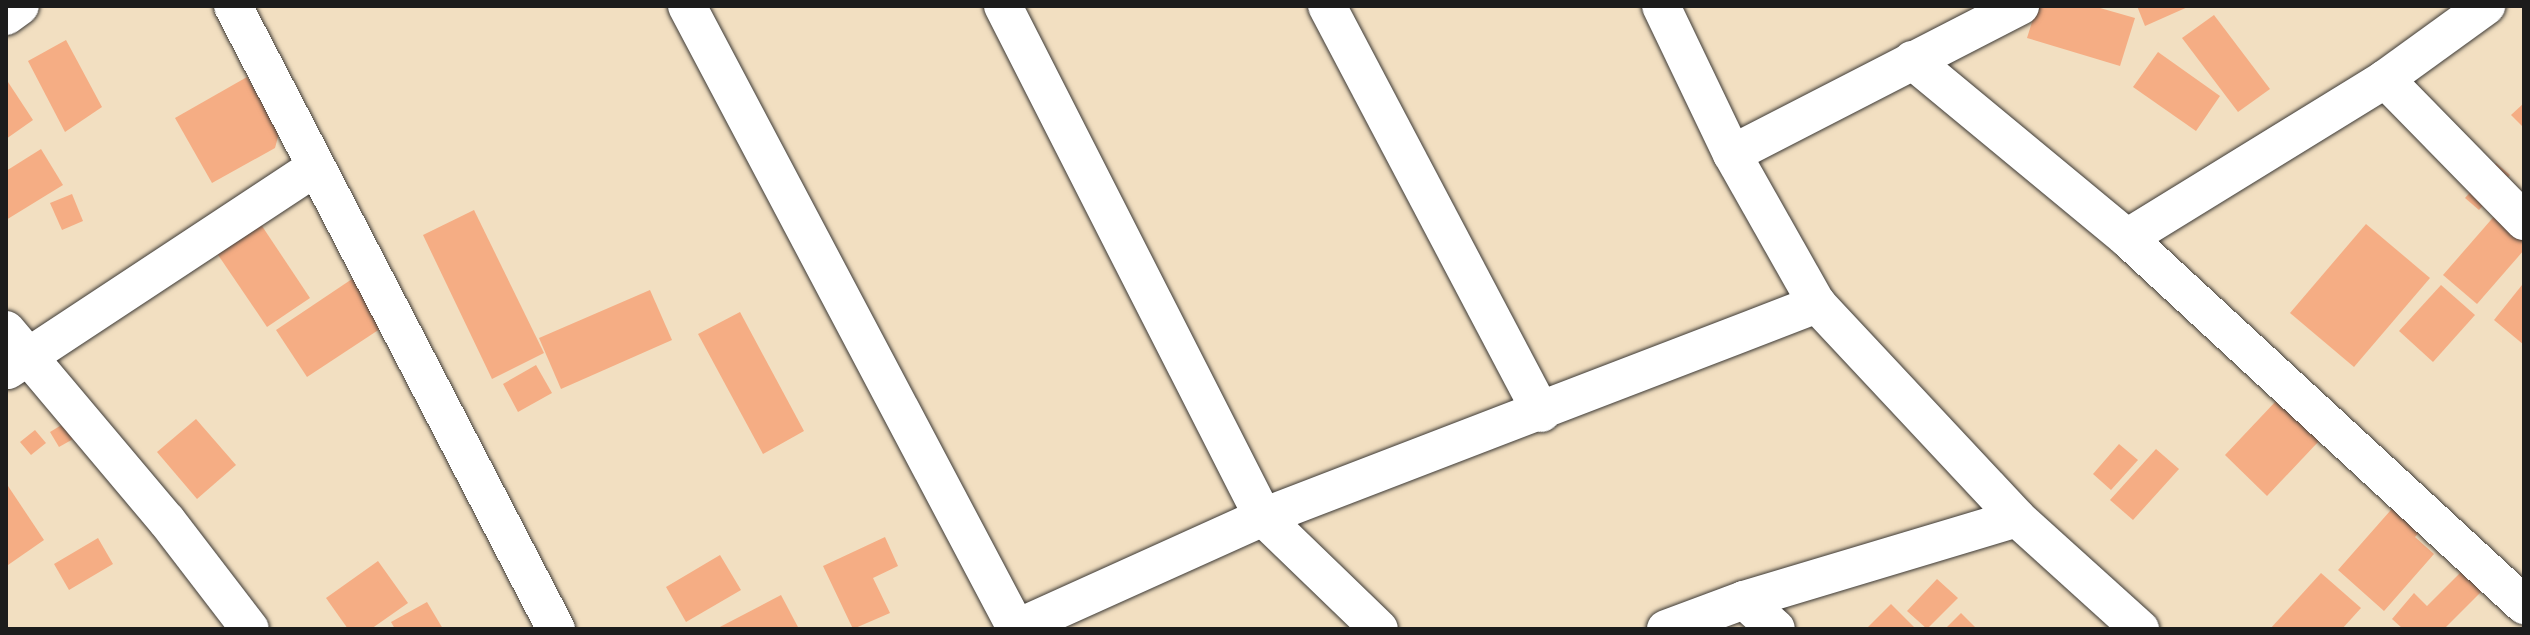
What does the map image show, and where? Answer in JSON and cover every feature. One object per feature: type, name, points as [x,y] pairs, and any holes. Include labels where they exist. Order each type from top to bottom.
[{"type":"street","points":[[6,16],[20,6]]},
{"type":"street","points":[[233,6],[556,629]]},
{"type":"street","points":[[687,6],[1016,629],[1263,517],[1542,413],[1817,304]]},
{"type":"street","points":[[1003,6],[1263,517],[1379,629]]},
{"type":"street","points":[[1327,6],[1542,413]]},
{"type":"street","points":[[1661,6],[1732,154],[1817,304],[2017,518],[2140,629]]},
{"type":"street","points":[[1732,154],[2020,6]]},
{"type":"street","points":[[2127,238],[2385,79],[2486,6]]},
{"type":"street","points":[[1912,60],[2127,238],[2524,605]]},
{"type":"street","points":[[2385,79],[2524,221]]},
{"type":"street","points":[[250,629],[167,521],[13,353],[316,167]]},
{"type":"street","points":[[1666,629],[1744,600],[2017,518]]},
{"type":"street","points":[[1744,600],[1776,629]]},
{"type":"building","points":[[2037,6],[2093,6],[2135,18],[2120,66],[2027,38]]},
{"type":"building","points":[[2137,6],[2190,6],[2145,26]]},
{"type":"building","points":[[2214,15],[2270,89],[2238,112],[2182,38]]},
{"type":"building","points":[[66,40],[102,107],[65,132],[28,61]]},
{"type":"building","points":[[2158,52],[2220,96],[2196,131],[2133,87]]},
{"type":"building","points":[[247,77],[279,133],[275,148],[212,183],[175,118]]},
{"type":"building","points":[[6,79],[33,120],[6,139]]},
{"type":"building","points":[[2524,103],[2524,128],[2511,115]]},
{"type":"building","points":[[41,149],[63,185],[6,220],[6,171]]},
{"type":"building","points":[[2496,163],[2510,175],[2479,210],[2465,198]]},
{"type":"building","points":[[2517,190],[2524,196],[2524,250],[2477,304],[2443,275]]},
{"type":"building","points":[[72,194],[83,221],[62,230],[50,203]]},
{"type":"building","points":[[474,210],[544,353],[492,379],[423,235]]},
{"type":"building","points":[[256,217],[310,298],[267,327],[212,246]]},
{"type":"building","points":[[2366,224],[2430,278],[2354,367],[2290,313]]},
{"type":"building","points":[[358,275],[389,323],[307,377],[276,330]]},
{"type":"building","points":[[2441,285],[2475,315],[2433,362],[2399,331]]},
{"type":"building","points":[[2522,285],[2524,287],[2524,345],[2494,320]]},
{"type":"building","points":[[650,290],[672,340],[561,389],[539,338]]},
{"type":"building","points":[[740,312],[804,431],[763,454],[698,334]]},
{"type":"building","points":[[536,365],[552,393],[518,412],[503,384]]},
{"type":"building","points":[[2276,401],[2319,441],[2267,496],[2225,455]]},
{"type":"building","points":[[73,418],[82,434],[59,447],[50,432]]},
{"type":"building","points":[[196,419],[236,465],[197,499],[157,452]]},
{"type":"building","points":[[35,430],[46,443],[31,455],[20,442]]},
{"type":"building","points":[[2119,444],[2138,460],[2111,490],[2093,474]]},
{"type":"building","points":[[2156,449],[2179,469],[2133,520],[2110,500]]},
{"type":"building","points":[[6,483],[44,540],[8,565],[6,562]]},
{"type":"building","points":[[2412,486],[2439,510],[2415,537],[2434,554],[2384,611],[2338,570]]},
{"type":"building","points":[[885,537],[898,566],[873,578],[890,613],[853,629],[823,566]]},
{"type":"building","points":[[98,538],[113,564],[69,590],[54,564]]},
{"type":"building","points":[[2486,547],[2506,567],[2444,629],[2403,629],[2392,619],[2414,593],[2427,606]]},
{"type":"building","points":[[720,555],[741,590],[686,622],[666,587]]},
{"type":"building","points":[[378,561],[408,603],[371,629],[348,629],[326,598]]},
{"type":"building","points":[[2321,573],[2361,608],[2342,629],[2270,629]]},
{"type":"building","points":[[1937,579],[1958,598],[1927,629],[1907,611]]},
{"type":"building","points":[[781,595],[799,629],[716,629]]},
{"type":"building","points":[[427,602],[443,629],[395,629],[391,622]]},
{"type":"building","points":[[1891,604],[1916,629],[1866,629]]},
{"type":"building","points":[[1961,613],[1977,629],[1945,629]]}]
